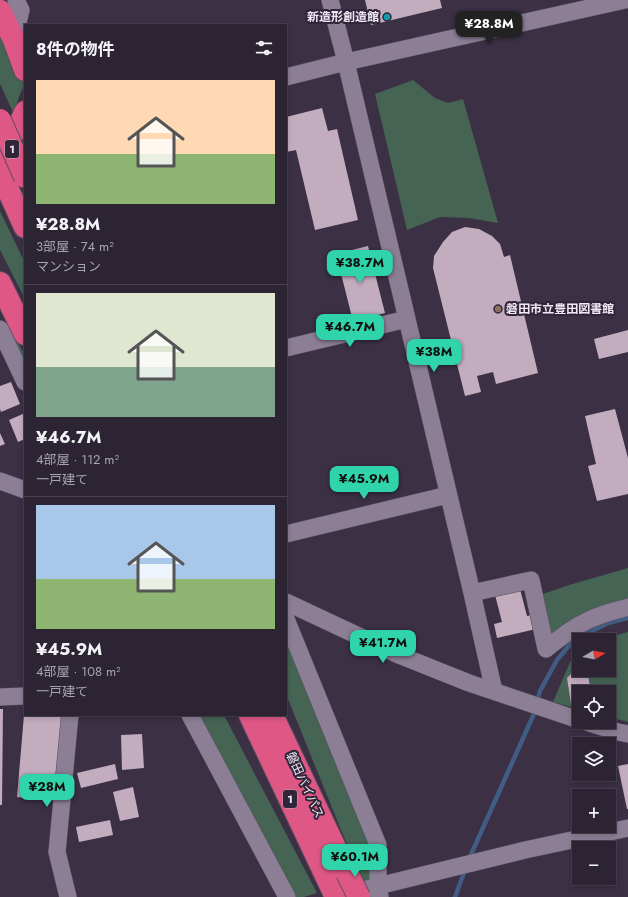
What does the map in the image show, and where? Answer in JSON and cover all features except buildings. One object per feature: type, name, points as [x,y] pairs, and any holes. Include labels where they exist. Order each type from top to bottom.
[{"type":"highway","points":[[0,10],[14,40],[24,67]]},
{"type":"highway","points":[[24,114],[21,122],[1,148],[24,154]]},
{"type":"highway","name":"1","points":[[0,120],[11,179],[24,223]]},
{"type":"highway","points":[[0,283],[24,332]]},
{"type":"highway","points":[[287,714],[295,732],[314,804]]},
{"type":"highway","points":[[235,716],[244,733],[292,803]]},
{"type":"highway","name":"磐田バイパス","points":[[250,716],[335,892]]},
{"type":"highway","name":"磐田バイパス","points":[[272,716],[359,897]]},
{"type":"street","points":[[14,40],[21,10],[16,0]]},
{"type":"street","points":[[330,0],[407,319],[494,691]]},
{"type":"street","points":[[287,77],[585,4],[625,0]]},
{"type":"street","points":[[1,148],[24,140]]},
{"type":"street","points":[[287,348],[407,319]]},
{"type":"street","points":[[0,329],[24,380]]},
{"type":"street","points":[[0,481],[24,490]]},
{"type":"street","points":[[287,534],[448,495]]},
{"type":"street","points":[[472,593],[531,580],[546,648],[588,620],[628,607]]},
{"type":"street","points":[[287,602],[399,655],[469,683],[572,718]]},
{"type":"street","points":[[287,621],[378,845],[379,892]]},
{"type":"street","points":[[0,697],[24,696]]},
{"type":"street","points":[[68,897],[57,852],[70,716]]},
{"type":"street","points":[[191,716],[287,897]]},
{"type":"street","points":[[608,729],[628,734]]},
{"type":"street","points":[[335,892],[379,892],[525,850],[628,828]]},
{"type":"green space","points":[[0,31],[24,85],[13,112],[0,84]]},
{"type":"green space","points":[[413,80],[435,98],[448,103],[463,99],[498,223],[469,218],[440,217],[407,230],[375,94]]},
{"type":"green space","points":[[0,211],[24,261],[24,297],[0,250]]},
{"type":"green space","points":[[7,323],[24,353],[24,361]]},
{"type":"green space","points":[[628,568],[628,608],[544,640],[543,594]]},
{"type":"green space","points":[[287,621],[378,845],[378,886],[366,889],[287,696]]},
{"type":"green space","points":[[628,632],[628,722],[616,719],[616,685],[572,685],[572,707],[553,702],[572,660],[572,677],[616,677],[616,635]]},
{"type":"green space","points":[[191,716],[225,716],[317,893],[304,897],[287,897]]},
{"type":"waterway","points":[[469,859],[533,716],[540,691],[557,660],[571,643],[586,634],[608,623],[628,618]]},
{"type":"waterway","points":[[455,897],[465,870]]},
{"type":"place","name":"新造形創造館","points":[[387,17]]},
{"type":"place","name":"磐田市立豊田図書館","points":[[498,309]]}]
